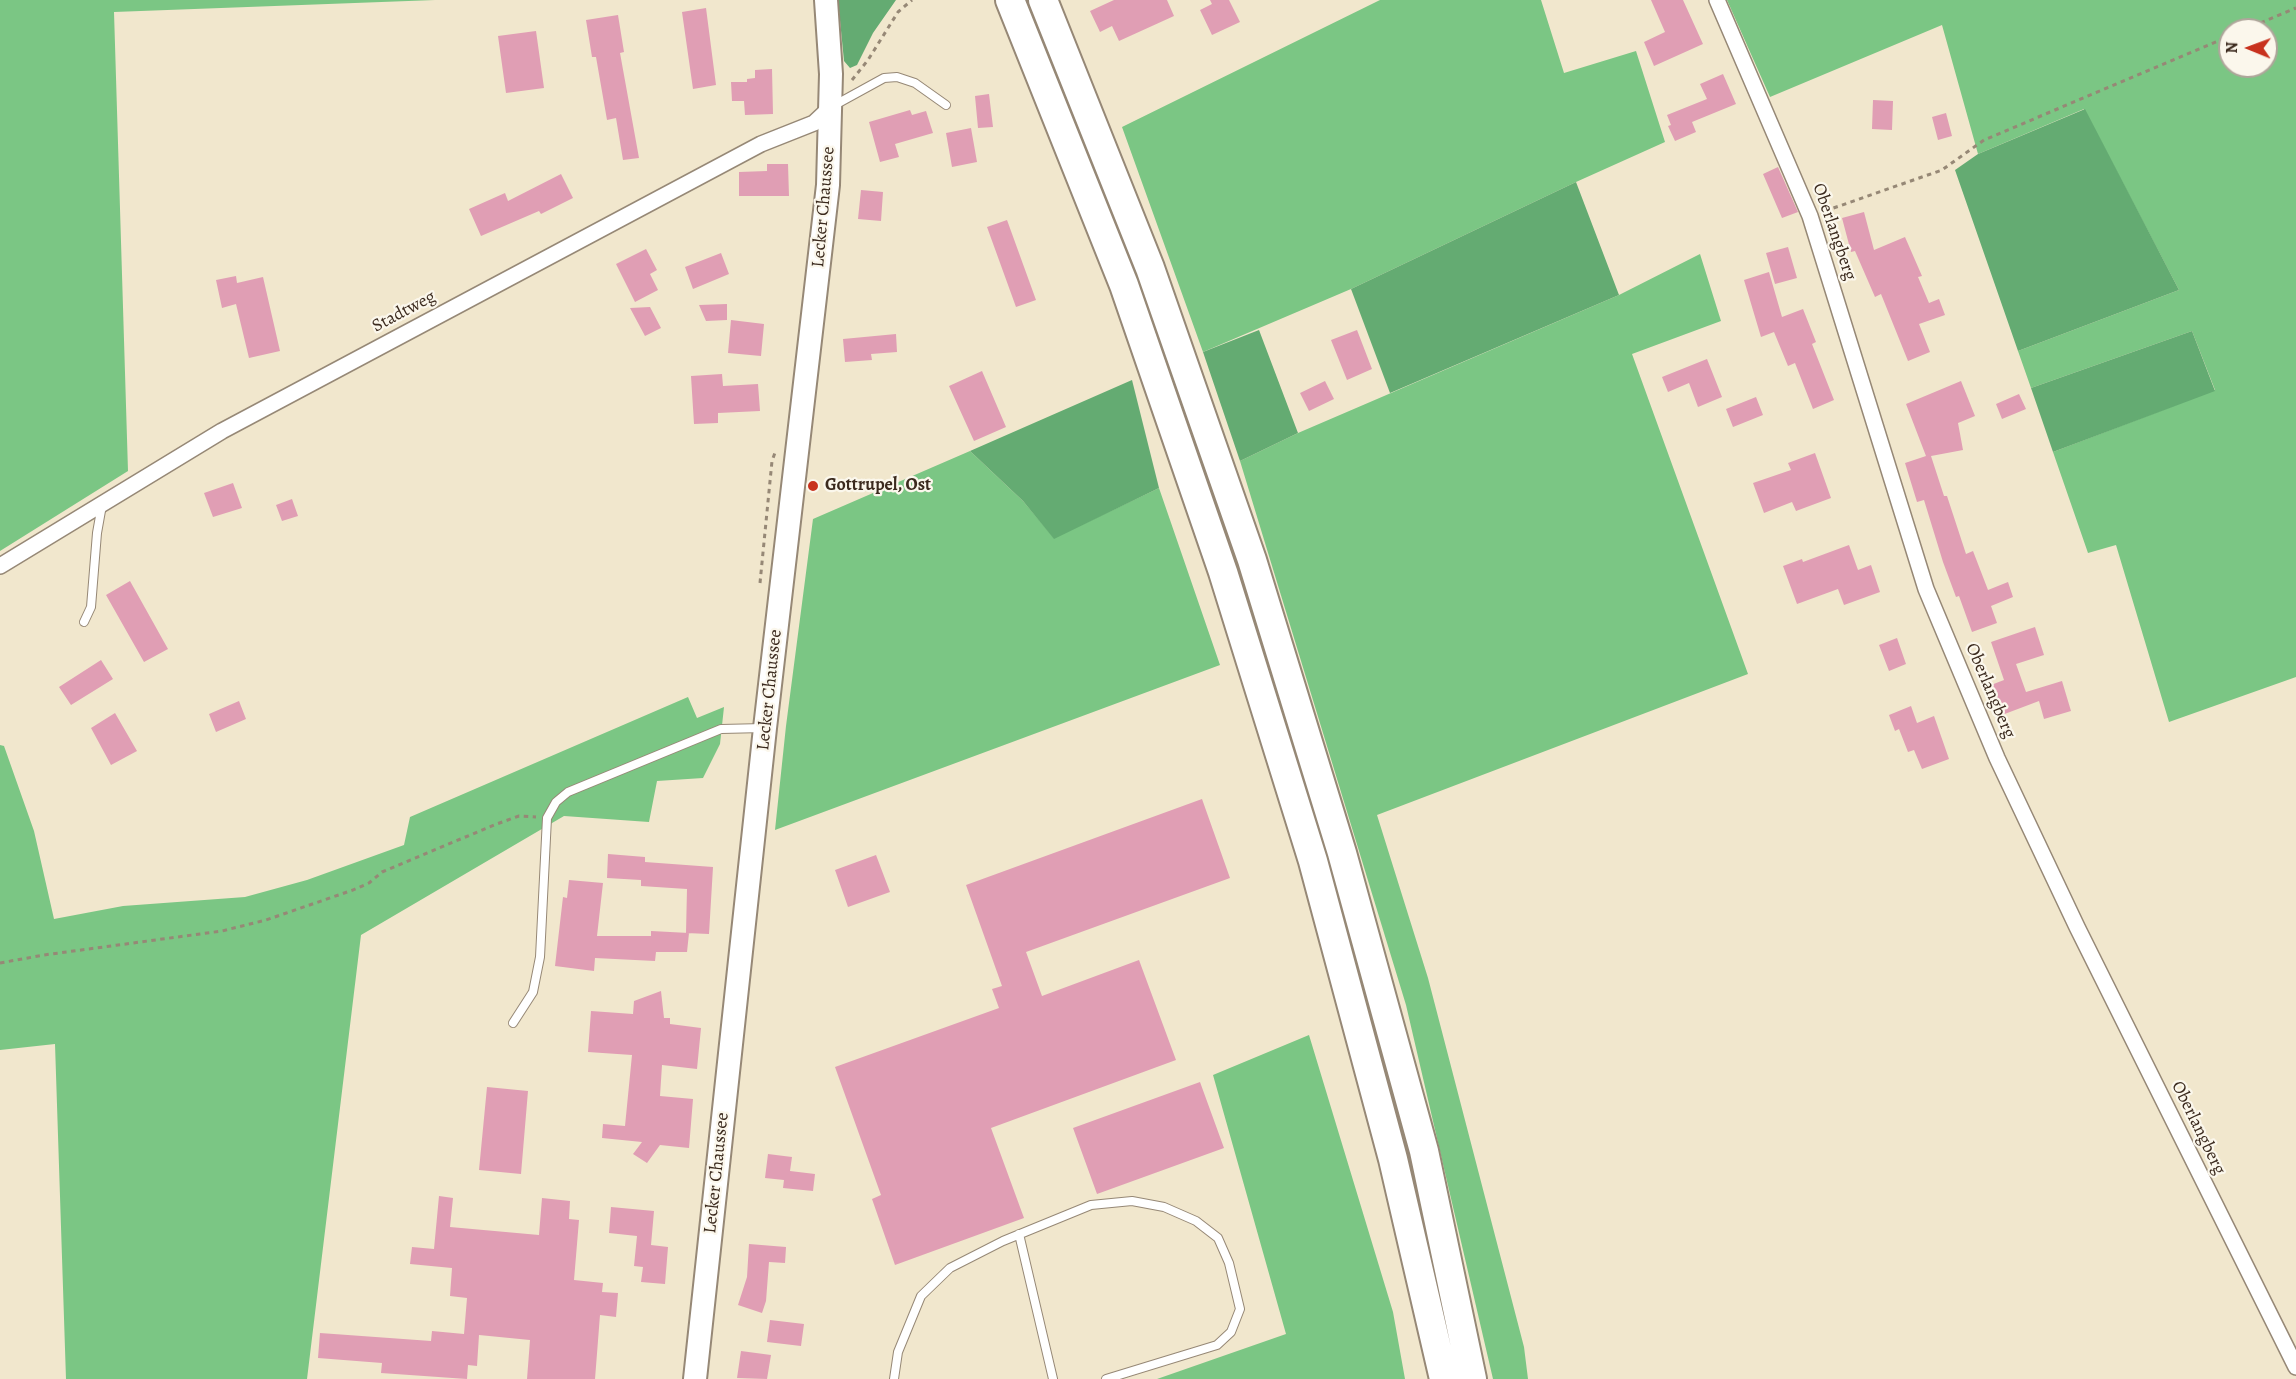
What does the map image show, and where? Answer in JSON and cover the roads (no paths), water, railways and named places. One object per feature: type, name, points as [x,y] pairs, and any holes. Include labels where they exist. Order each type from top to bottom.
[{"type":"highway","points":[[1010,0],[1124,285],[1223,572],[1313,861],[1393,1159],[1444,1379]]},
{"type":"highway","points":[[1043,0],[1150,268],[1252,560],[1342,853],[1424,1151],[1472,1379]]},
{"type":"street","name":"Lecker Chaussee","points":[[695,1379],[765,728],[828,185],[832,106],[825,0]]},
{"type":"street","name":"Oberlangberg","points":[[1717,0],[1810,216],[1926,589],[1992,748],[2077,927],[2296,1367]]},
{"type":"street","name":"Stadtweg","points":[[0,566],[232,426],[761,144],[814,123],[832,106]]},
{"type":"lane","points":[[832,106],[885,78],[897,77],[915,83],[946,105]]},
{"type":"lane","points":[[84,622],[91,607],[97,533],[102,504]]},
{"type":"lane","points":[[513,1023],[533,992],[540,957],[547,818],[556,802],[568,792],[721,729],[765,728]]},
{"type":"lane","points":[[894,1379],[898,1352],[921,1296],[950,1268],[1019,1234],[1091,1205],[1132,1201],[1164,1207],[1197,1221],[1218,1238],[1229,1263],[1240,1309],[1231,1332],[1217,1345],[1106,1379]]},
{"type":"lane","points":[[1019,1234],[1053,1379]]},
{"type":"place","name":"Gottrupel, Ost","points":[[813,486]]}]
